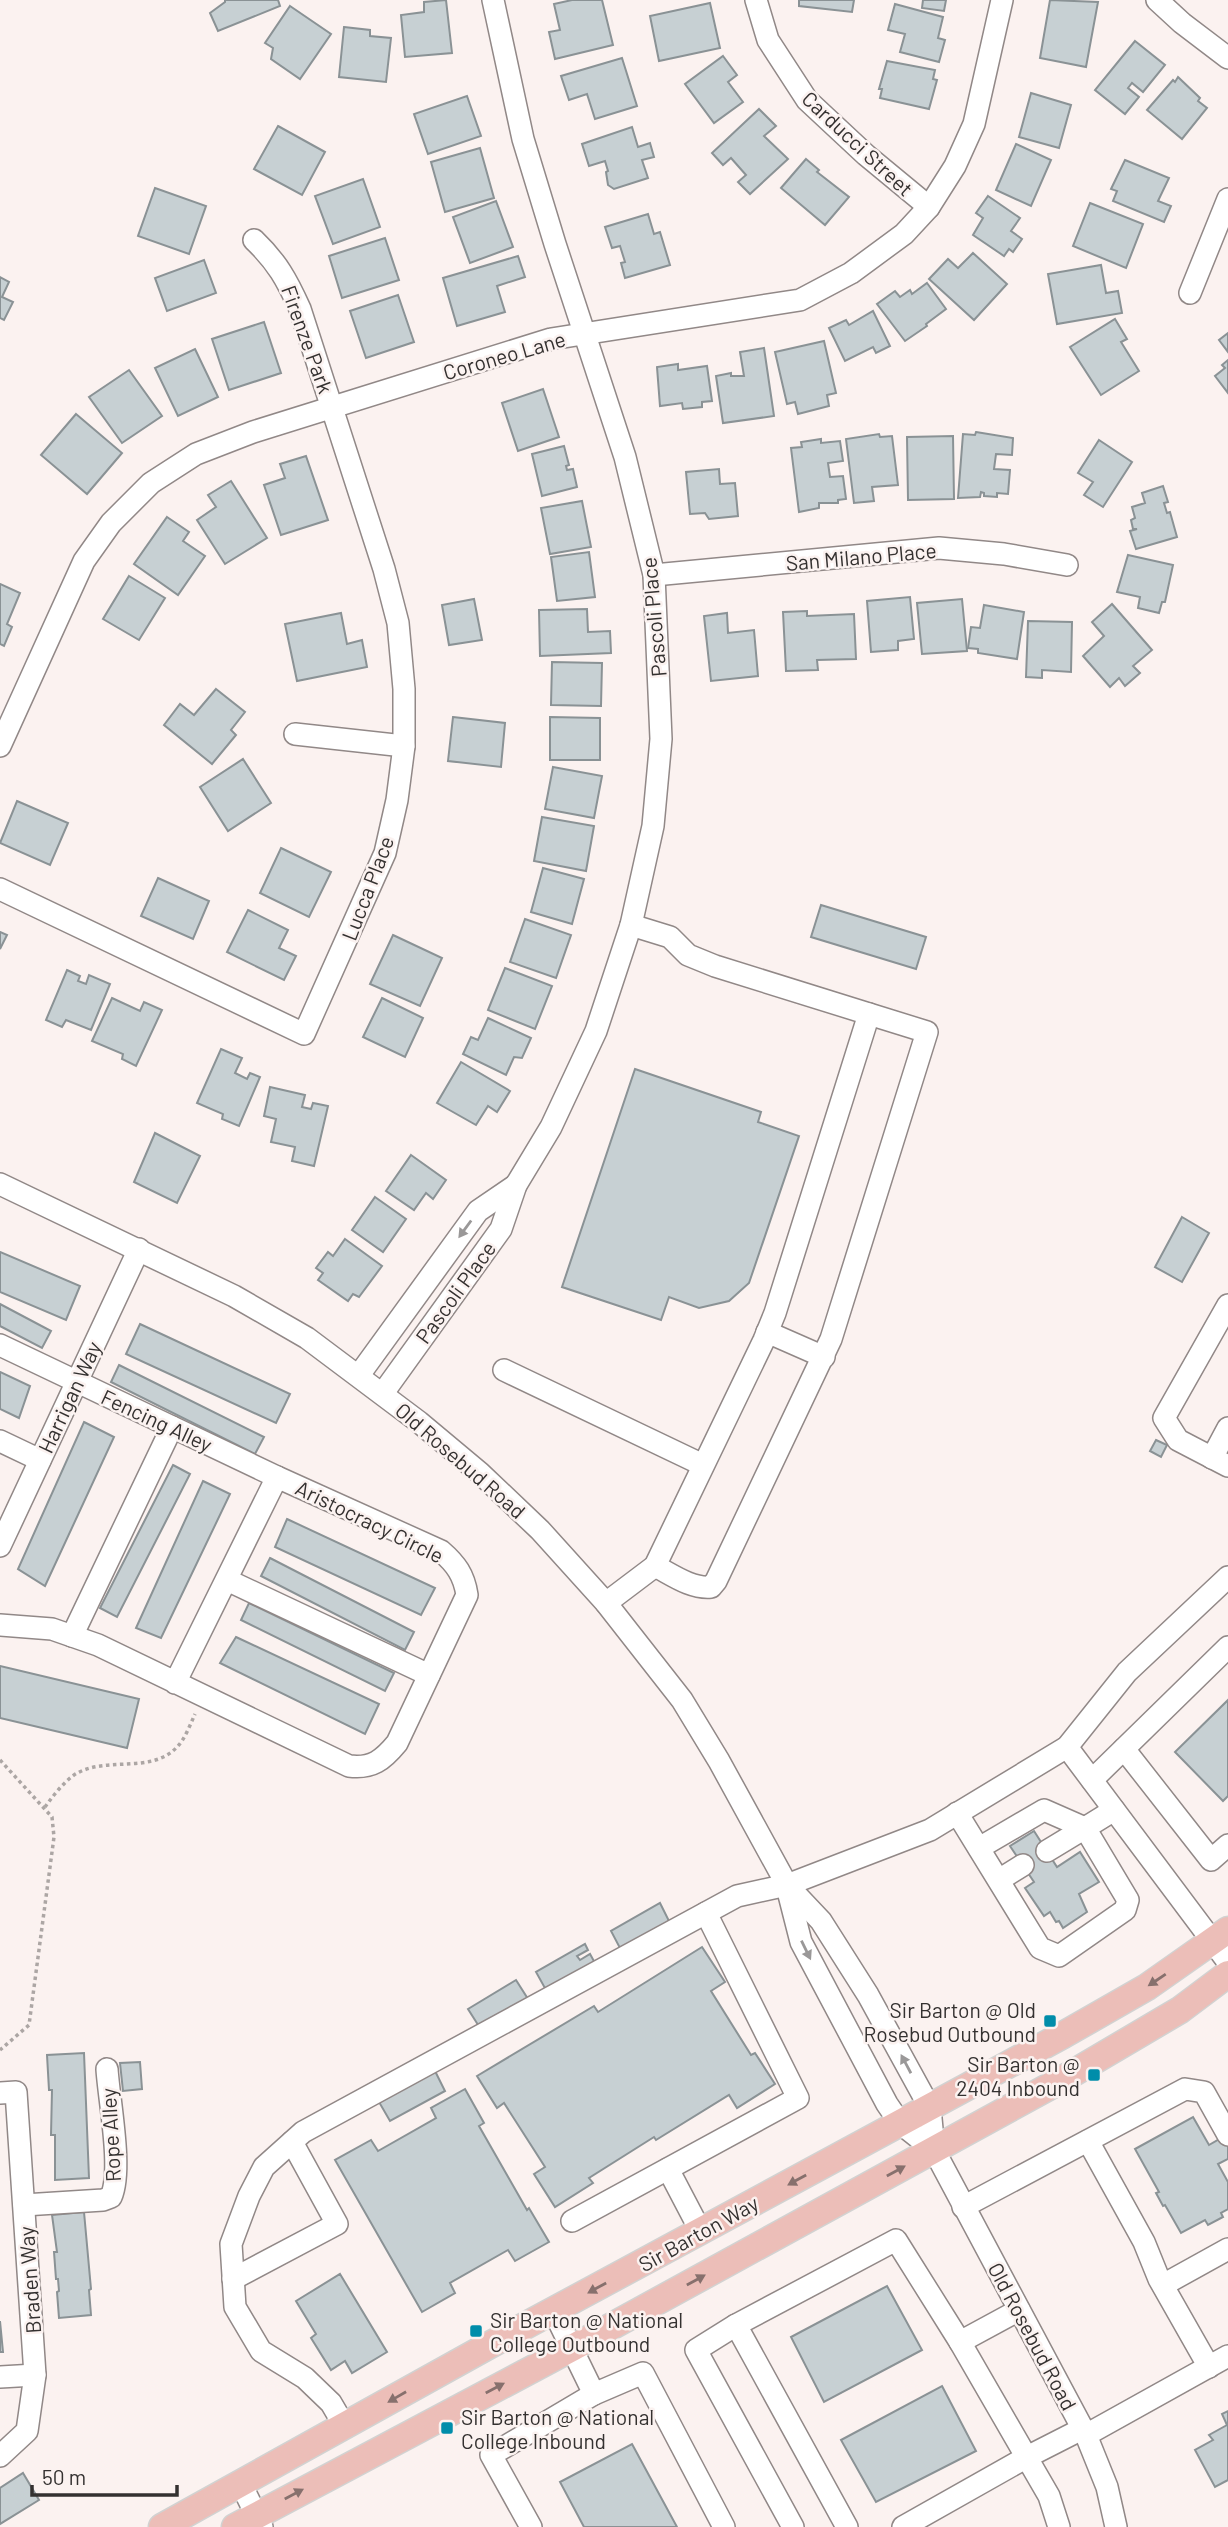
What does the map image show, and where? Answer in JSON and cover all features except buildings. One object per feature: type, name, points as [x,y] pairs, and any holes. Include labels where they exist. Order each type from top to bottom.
[{"type":"main road","name":"Sir Barton Way","points":[[162,2527],[1223,1945]]},
{"type":"main road","name":"Sir Barton Way","points":[[251,2523],[1063,2079],[1180,2010],[1228,1975]]},
{"type":"street","name":"Pascoli Place","points":[[383,1393],[501,1229],[516,1185],[551,1127],[596,1031],[631,925],[653,827],[661,738],[654,575],[625,457],[523,139],[493,0]]},
{"type":"street","name":"Carducci Street","points":[[757,0],[768,40],[807,100],[866,155],[929,207]]},
{"type":"street","name":"Coroneo Lane","points":[[0,746],[84,562],[111,523],[151,483],[196,454],[253,432],[551,339],[800,300],[851,274],[904,234],[929,207],[955,166],[974,124],[1002,0]]},
{"type":"street","points":[[1157,0],[1228,58]]},
{"type":"street","points":[[1190,293],[1228,199]]},
{"type":"street","name":"Firenze Park","points":[[254,240],[286,277],[300,309],[333,407]]},
{"type":"street","name":"Lucca Place","points":[[0,889],[304,1034],[385,853],[397,800],[404,746],[404,689],[398,623],[384,569],[333,407]]},
{"type":"street","name":"San Milano Place","points":[[654,575],[939,548],[1004,554],[1067,565]]},
{"type":"street","points":[[295,734],[404,746]]},
{"type":"street","points":[[631,925],[670,937],[688,955],[715,967],[927,1032],[824,1357],[716,1581],[711,1587],[704,1587],[689,1583],[654,1566]]},
{"type":"street","points":[[606,1603],[654,1566],[767,1332],[783,1290],[869,1014]]},
{"type":"street","name":"Old Rosebud Road","points":[[0,1184],[234,1296],[307,1338],[383,1393],[480,1474],[540,1530],[606,1603],[682,1700],[787,1885],[821,1922],[868,1995],[930,2108],[934,2150],[1084,2432],[1107,2487],[1116,2527]]},
{"type":"street","name":"Pascoli Place","points":[[359,1375],[478,1211],[516,1185]]},
{"type":"street","name":"Harrigan Way","points":[[2,1538],[139,1249]]},
{"type":"street","points":[[1228,1305],[1164,1418],[1178,1440],[1220,1462],[1228,1428]]},
{"type":"street","points":[[767,1332],[824,1357]]},
{"type":"street","name":"Fencing Alley","points":[[0,1345],[277,1477]]},
{"type":"street","points":[[504,1370],[703,1465]]},
{"type":"street","points":[[72,1636],[172,1427]]},
{"type":"street","points":[[0,1441],[40,1460]]},
{"type":"street","name":"Aristocracy Circle","points":[[0,1625],[52,1629],[98,1645],[174,1683],[349,1766],[362,1768],[375,1764],[397,1743],[467,1595],[465,1581],[456,1564],[441,1551],[277,1477],[174,1683]]},
{"type":"street","points":[[345,2427],[331,2403],[305,2378],[261,2351],[235,2307],[231,2244],[249,2196],[264,2167],[303,2133],[737,1896],[787,1885],[930,1830],[1067,1746],[1127,1671],[1228,1577]]},
{"type":"street","points":[[227,1580],[429,1675]]},
{"type":"street","points":[[1092,1780],[1228,1647]]},
{"type":"street","points":[[1067,1746],[1114,1810],[1223,1945]]},
{"type":"street","points":[[1124,1749],[1211,1860],[1228,1845]]},
{"type":"street","points":[[957,1813],[1040,1948],[1059,1956],[1125,1910],[1128,1900],[1085,1828],[1044,1810],[979,1848]]},
{"type":"street","points":[[1047,1851],[1114,1810]]},
{"type":"street","points":[[999,1880],[1023,1865]]},
{"type":"street","name":"Old Rosebud Road","points":[[787,1885],[801,1942],[900,2123],[934,2150]]},
{"type":"street","points":[[572,2221],[797,2098],[706,1913]]},
{"type":"street","name":"Rope Alley","points":[[24,2205],[103,2200],[111,2197],[116,2187],[107,2069]]},
{"type":"street","points":[[963,2207],[1185,2089],[1204,2092],[1228,2135]]},
{"type":"street","name":"Braden Way","points":[[0,2456],[27,2431],[35,2375],[24,2205],[10,2175],[8,2093]]},
{"type":"street","points":[[1088,2140],[1209,2367]]},
{"type":"street","points":[[233,2279],[337,2224],[292,2142]]},
{"type":"street","points":[[668,2169],[701,2232]]},
{"type":"street","points":[[793,2527],[696,2350],[737,2325],[896,2240],[1027,2457],[1049,2496],[1059,2527]]},
{"type":"street","points":[[1163,2285],[1228,2249]]},
{"type":"street","points":[[960,2342],[1019,2310]]},
{"type":"street","points":[[554,2312],[594,2394]]},
{"type":"street","points":[[737,2325],[847,2527]]},
{"type":"street","points":[[903,2527],[1027,2457],[1084,2432],[1228,2356]]},
{"type":"street","points":[[531,2527],[491,2455],[594,2394],[643,2373],[724,2527]]},
{"type":"street","points":[[0,2377],[35,2375]]},
{"type":"street","points":[[241,2484],[251,2523]]},
{"type":"path","points":[[45,1807],[75,1775],[98,1766],[154,1761],[169,1755],[179,1745],[203,1696]]},
{"type":"path","points":[[0,1760],[52,1816],[54,1837],[29,2025],[0,2050]]},
{"type":"place","name":"Sir Barton @ Old Rosebud Outbound","points":[[1050,2021]]},
{"type":"place","name":"Sir Barton @ 2404 Inbound","points":[[1094,2075]]},
{"type":"place","name":"Sir Barton @ National College Outbound","points":[[476,2331]]},
{"type":"place","name":"Sir Barton @ National College Inbound","points":[[447,2428]]}]
